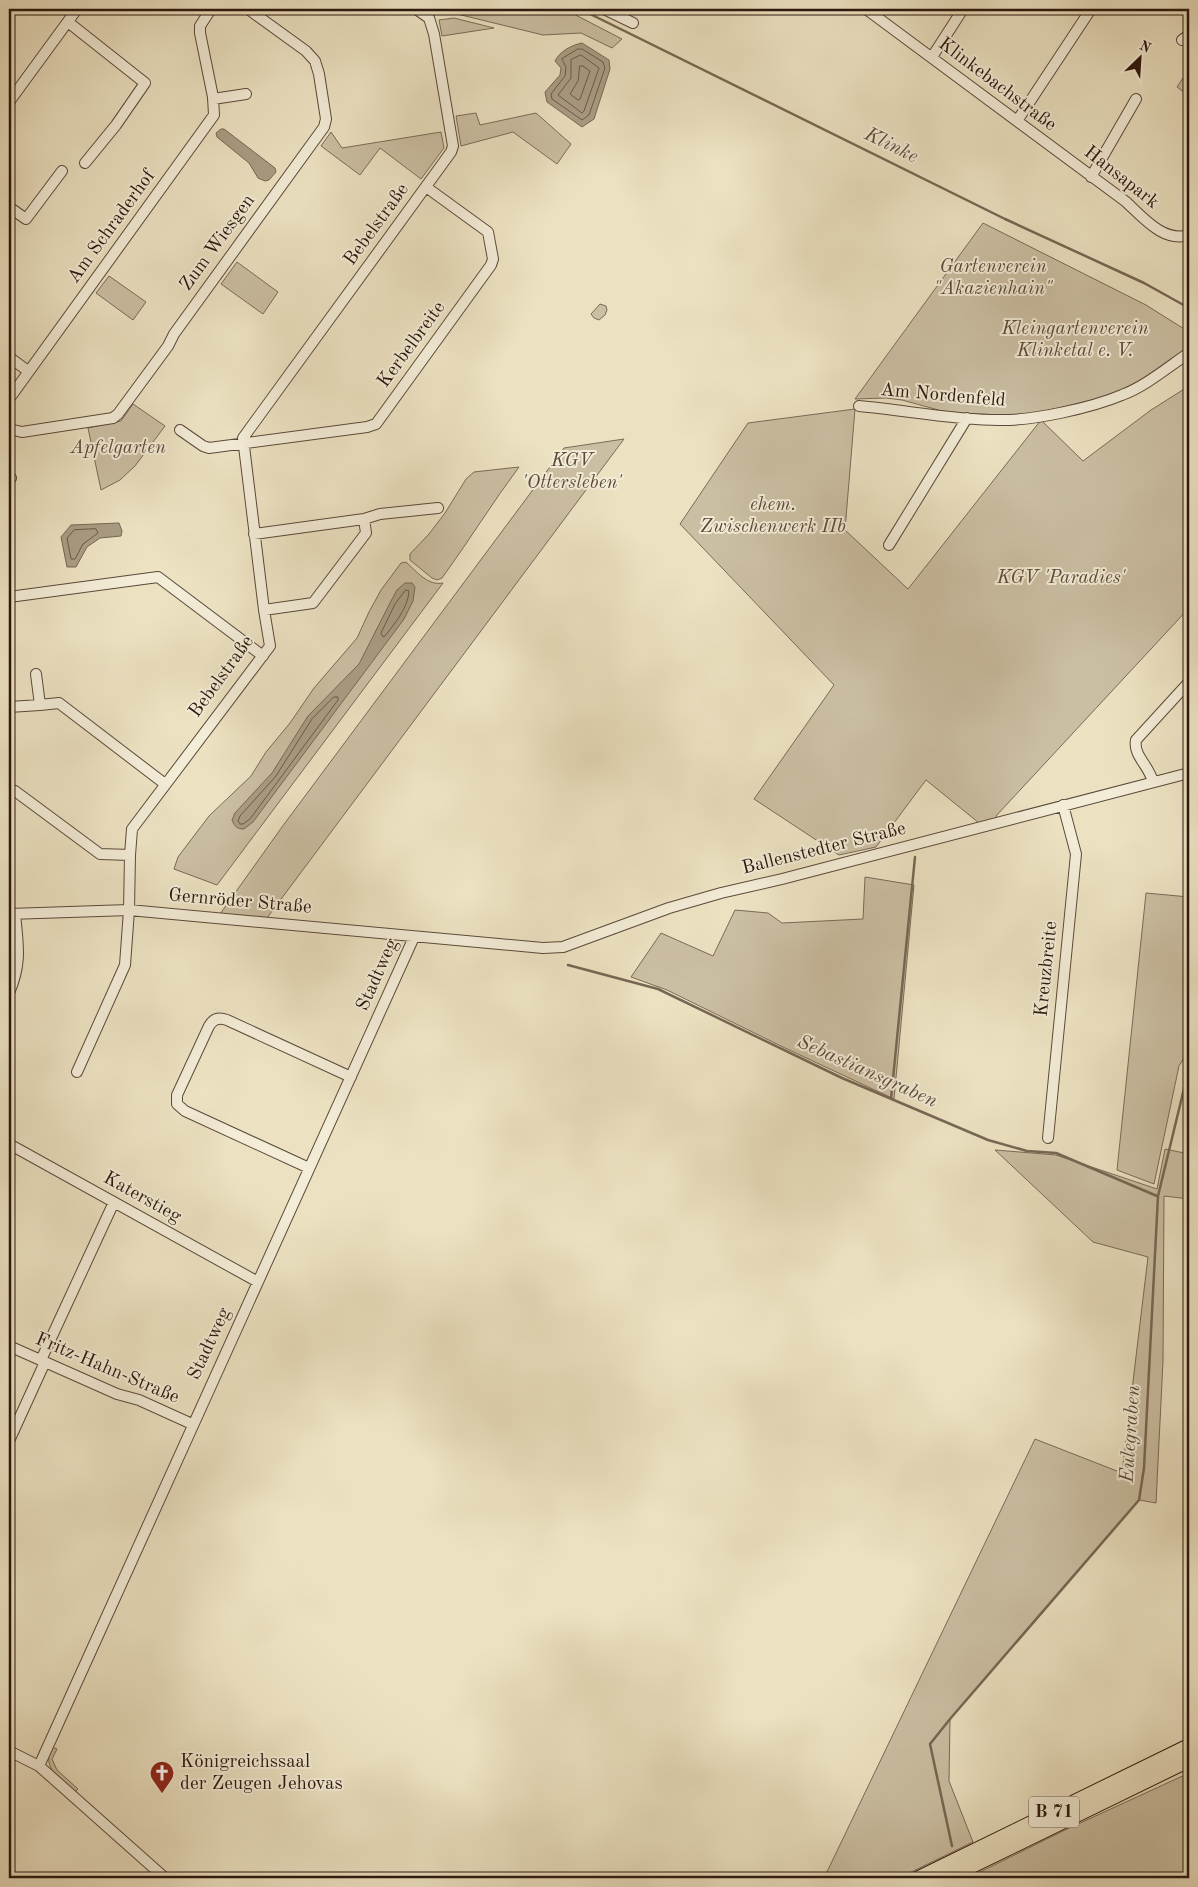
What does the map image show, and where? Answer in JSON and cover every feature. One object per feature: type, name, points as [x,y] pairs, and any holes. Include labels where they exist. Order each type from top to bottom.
[{"type":"highway","name":"B 71","points":[[919,1878],[1189,1746]]},
{"type":"highway","name":"B 71","points":[[947,1878],[1189,1760]]},
{"type":"street","points":[[9,102],[77,9]]},
{"type":"street","name":"Am Schraderhof","points":[[9,399],[214,114],[213,99],[200,33],[200,26],[211,9]]},
{"type":"street","name":"Zum Wiesgen","points":[[9,429],[22,432],[113,418],[118,414],[324,127],[326,119],[319,74],[315,61],[306,51],[248,9]]},
{"type":"street","name":"Bebelstraße","points":[[76,1072],[125,965],[133,828],[270,646],[243,438],[426,188],[451,152],[453,146],[434,34],[429,18],[416,9]]},
{"type":"street","points":[[604,9],[633,23]]},
{"type":"street","name":"Klinkebachstraße","points":[[866,9],[1058,153]]},
{"type":"street","points":[[932,57],[963,9]]},
{"type":"street","points":[[1017,121],[1091,9]]},
{"type":"street","points":[[68,22],[145,82],[116,125],[85,163]]},
{"type":"street","points":[[213,99],[246,94]]},
{"type":"street","points":[[1091,177],[1136,99]]},
{"type":"street","name":"Hansapark","points":[[1058,153],[1125,201],[1163,233],[1176,237],[1189,235]]},
{"type":"street","points":[[9,207],[26,219],[62,171]]},
{"type":"street","name":"Kerbelbreite","points":[[243,442],[367,427],[376,424],[428,353],[491,265],[493,259],[488,232],[426,188]]},
{"type":"street","name":"Am Nordenfeld","points":[[859,406],[967,418],[1000,420],[1032,418],[1098,403],[1122,395],[1138,387],[1189,353]]},
{"type":"street","points":[[9,357],[28,371]]},
{"type":"street","points":[[889,545],[967,418]]},
{"type":"street","points":[[180,430],[209,448],[243,442]]},
{"type":"street","points":[[254,534],[364,519],[380,514],[438,508]]},
{"type":"street","points":[[264,610],[313,603],[366,533],[364,519]]},
{"type":"street","points":[[9,597],[158,577],[263,656]]},
{"type":"street","points":[[36,674],[40,705]]},
{"type":"street","points":[[1153,782],[1151,773],[1137,753],[1135,748],[1136,740],[1189,682]]},
{"type":"street","points":[[9,707],[59,703],[165,784]]},
{"type":"street","name":"Ballenstedter Straße","points":[[468,940],[543,948],[564,947],[669,908],[721,892],[782,879],[1189,773]]},
{"type":"street","points":[[9,792],[15,791],[100,854],[130,855]]},
{"type":"street","name":"Kreuzbreite","points":[[1048,1138],[1076,854],[1063,805]]},
{"type":"street","name":"Gernröder Straße","points":[[12,914],[129,910],[219,917],[414,937],[468,940]]},
{"type":"street","points":[[9,993],[16,976],[19,959],[12,914]]},
{"type":"street","name":"Stadtweg","points":[[39,1766],[192,1424],[414,937]]},
{"type":"street","points":[[309,1168],[180,1108],[176,1099],[181,1086],[209,1026],[213,1021],[222,1019],[351,1077]]},
{"type":"street","name":"Katerstieg","points":[[9,1144],[258,1282]]},
{"type":"street","points":[[9,1441],[114,1202]]},
{"type":"street","name":"Fritz-Hahn-Straße","points":[[9,1346],[117,1394],[139,1400],[192,1424]]},
{"type":"street","points":[[9,1751],[39,1766],[164,1878]]},
{"type":"green space","points":[[429,9],[564,9],[622,39],[612,48],[581,33],[543,35],[453,13],[433,12]]},
{"type":"green space","points":[[454,18],[494,28],[442,36],[439,20]]},
{"type":"green space","points":[[1187,72],[1189,73],[1189,96],[1177,87]]},
{"type":"green space","points":[[476,113],[480,125],[536,113],[571,144],[557,164],[513,132],[461,146],[456,116]]},
{"type":"green space","points":[[331,132],[342,148],[441,132],[444,148],[421,179],[380,148],[360,175],[321,146]]},
{"type":"green space","points":[[983,223],[1146,305],[1189,332],[1189,347],[1147,377],[1123,390],[1093,400],[1032,414],[997,417],[942,411],[902,400],[886,398],[855,399]]},
{"type":"green space","points":[[237,262],[278,292],[263,314],[221,284]]},
{"type":"green space","points":[[109,276],[146,302],[133,320],[96,293]]},
{"type":"green space","points":[[600,304],[606,306],[607,310],[605,315],[599,320],[591,314]]},
{"type":"green space","name":"KGV 'Paradies'","points":[[1189,386],[1189,608],[996,816],[998,819],[979,823],[926,780],[876,847],[839,855],[754,799],[834,685],[680,524],[748,423],[855,409],[845,530],[908,589],[1041,420],[1083,461],[1151,410]]},
{"type":"green space","name":"Apfelgarten","points":[[133,404],[165,426],[135,466],[120,480],[101,490],[88,428],[121,421]]},
{"type":"green space","name":"KGV 'Ottersleben'","points":[[624,439],[267,918],[220,914],[282,827],[564,448]]},
{"type":"green space","points":[[519,467],[442,578],[437,580],[432,578],[410,560],[410,554],[429,534],[445,513],[466,479],[474,472]]},
{"type":"green space","points":[[406,562],[428,580],[443,583],[217,885],[174,869],[178,857],[209,816],[251,776],[266,752],[290,723],[314,688],[357,638],[381,590],[401,563]]},
{"type":"green space","points":[[865,877],[914,885],[894,1099],[667,990],[631,977],[661,933],[713,956],[735,910],[768,913],[782,923],[863,919]]},
{"type":"green space","points":[[1146,893],[1189,897],[1189,1050],[1179,1066],[1154,1184],[1117,1170]]},
{"type":"green space","points":[[1165,1149],[1189,1154],[1189,1199],[1164,1196],[1163,1361],[1156,1503],[1139,1500],[950,1719],[949,1781],[973,1842],[899,1878],[824,1878],[1035,1439],[1122,1473],[1148,1257],[1093,1242],[995,1150],[1056,1155],[1157,1189]]},
{"type":"green space","points":[[52,1747],[57,1749],[52,1759],[57,1770],[78,1789],[75,1792],[50,1767],[49,1755]]},
{"type":"green space","points":[[1189,1773],[1189,1878],[968,1878],[1065,1830]]},
{"type":"water","points":[[582,43],[609,60],[610,69],[594,119],[582,127],[547,102],[545,92],[560,75],[561,68],[555,61],[557,57],[574,45]]},
{"type":"water","points":[[224,129],[275,168],[276,172],[269,180],[265,181],[258,178],[249,163],[217,137],[216,133]]},
{"type":"water","points":[[119,523],[122,531],[121,536],[100,538],[87,547],[76,567],[67,567],[61,537],[71,525]]},
{"type":"water","points":[[405,583],[412,583],[415,587],[413,601],[404,619],[253,822],[244,829],[236,827],[232,820],[235,813],[272,773],[308,716],[359,664],[397,590]]},
{"type":"waterway","name":"Klinke","points":[[580,9],[1005,219],[1144,283],[1189,308]]},
{"type":"waterway","points":[[891,1099],[915,857]]},
{"type":"waterway","name":"Sebastiansgraben","points":[[568,965],[658,989],[842,1078],[988,1140],[1027,1151],[1056,1153],[1157,1196]]},
{"type":"waterway","name":"Eulegraben","points":[[952,1846],[930,1744],[1139,1500],[1144,1468],[1158,1196],[1189,1068]]},
{"type":"place","name":"Königreichssaal der Zeugen Jehovas","points":[[162,1794]]},
{"type":"park label","name":"Gartenverein \"Akazienhain\"","points":[[993,278]]},
{"type":"park label","name":"Kleingartenverein Klinketal e. V.","points":[[1075,340]]},
{"type":"park label","name":"ehem. Zwischenwerk IIb","points":[[773,516]]}]
